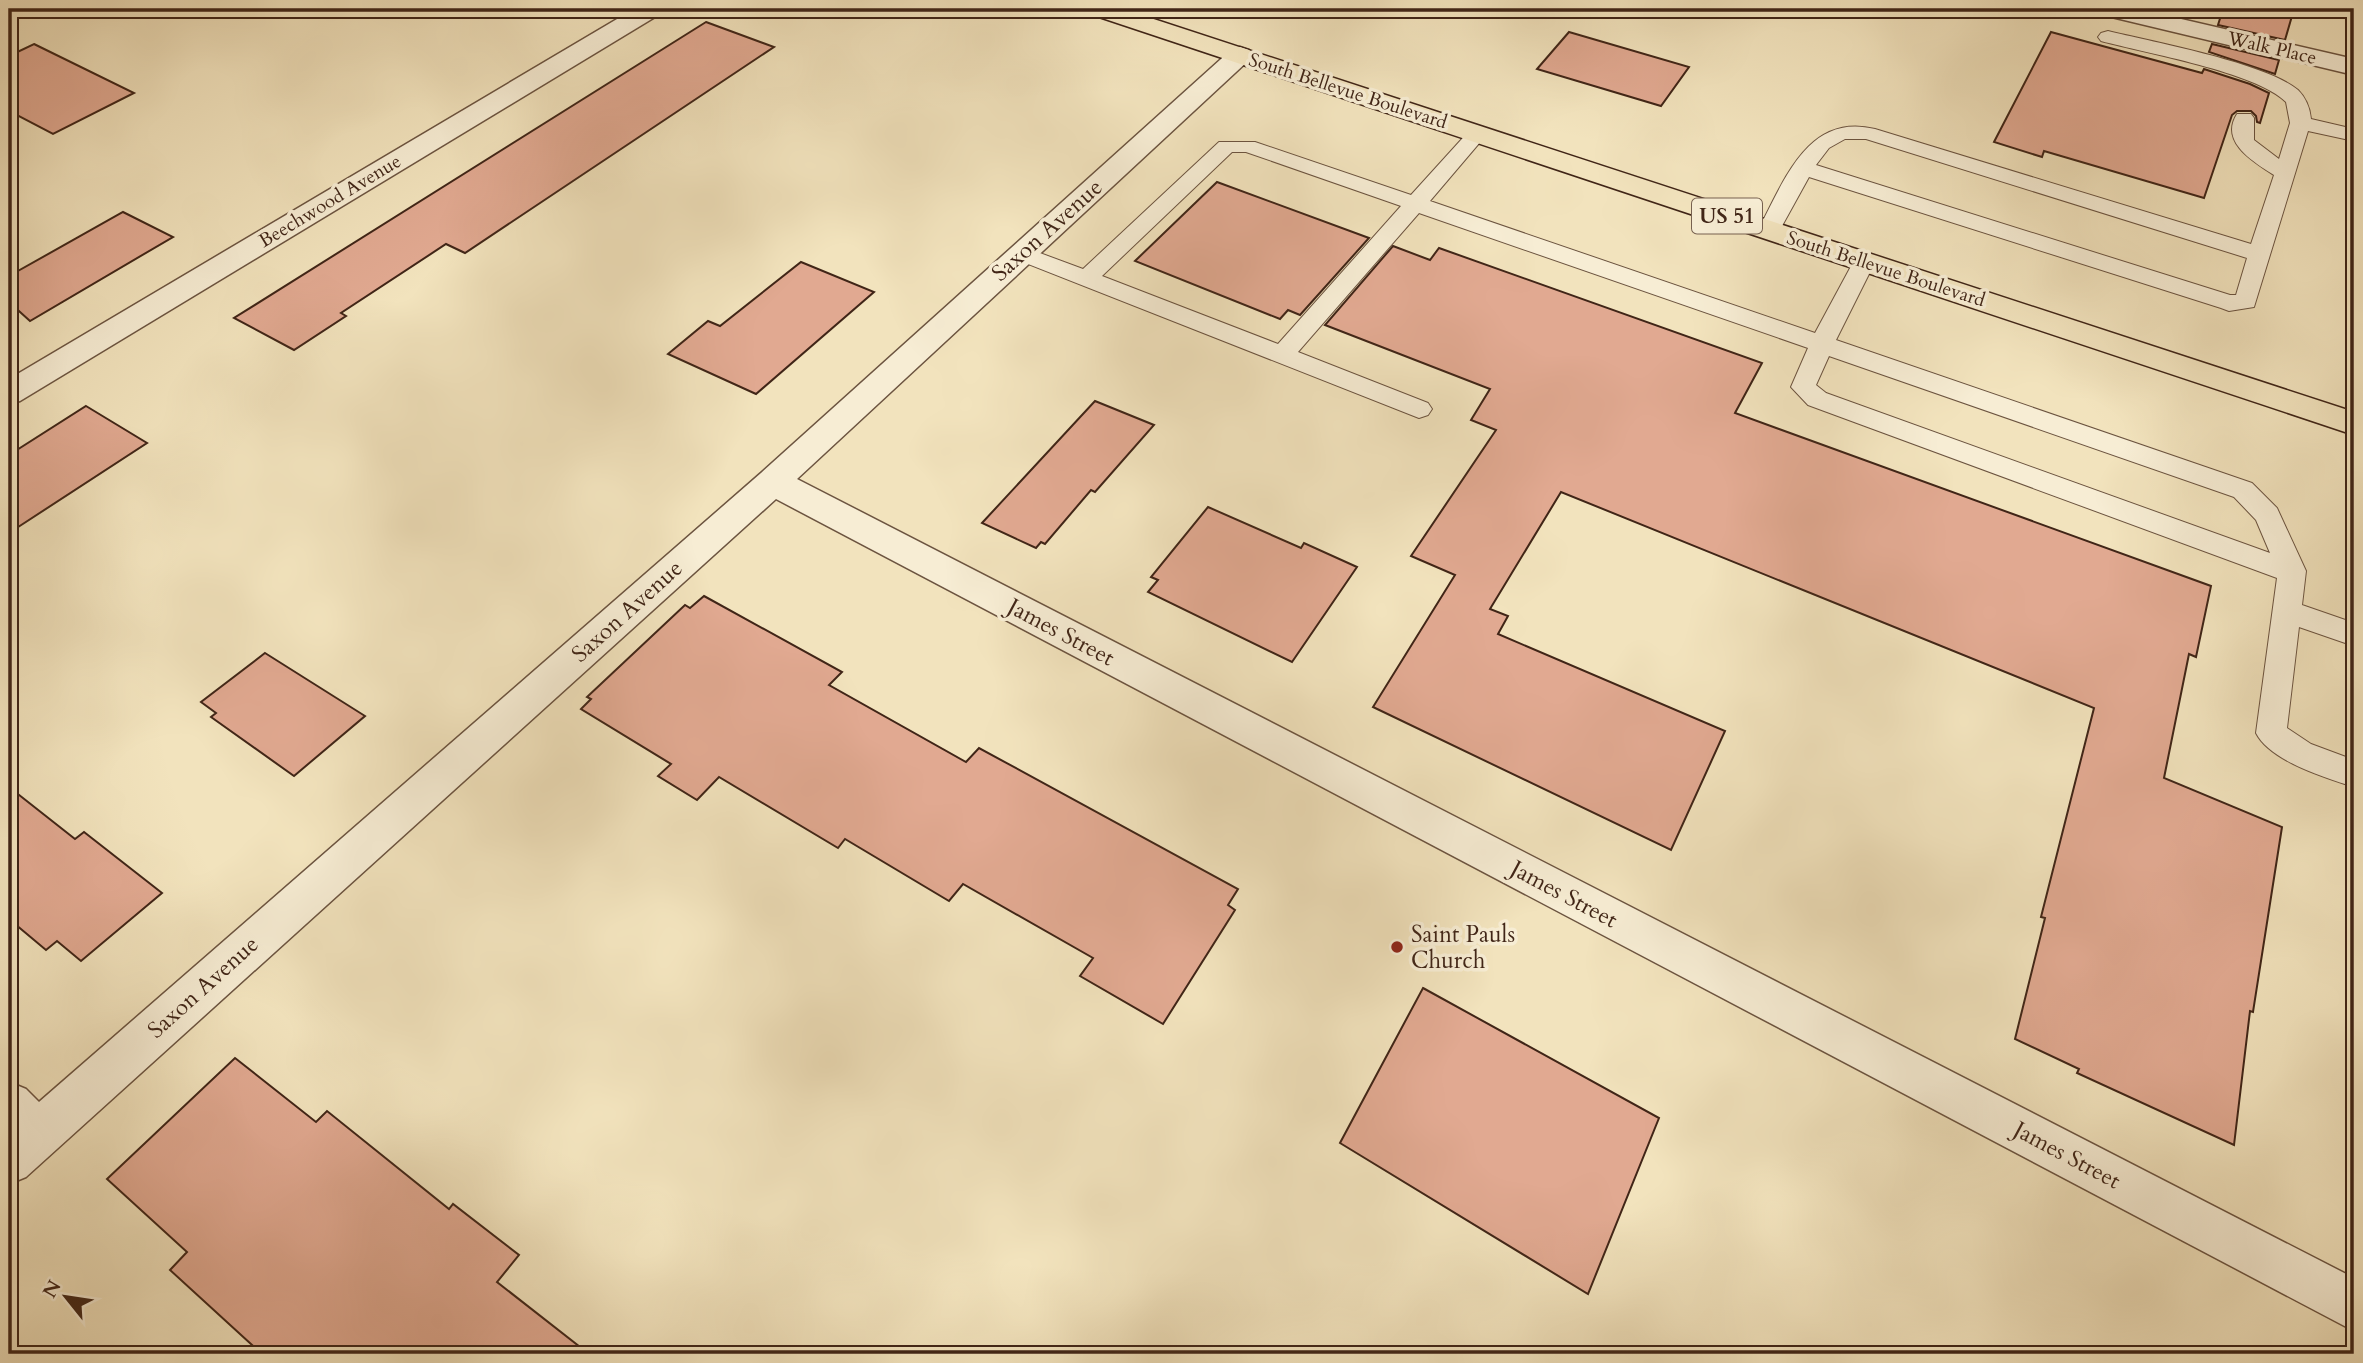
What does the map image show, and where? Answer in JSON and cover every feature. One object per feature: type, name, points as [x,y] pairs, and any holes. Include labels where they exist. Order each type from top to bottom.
[{"type":"main road","name":"South Bellevue Boulevard","points":[[1099,9],[2354,424]]},
{"type":"street","name":"Beechwood Avenue","points":[[9,393],[651,9]]},
{"type":"street","name":"Walk Place","points":[[2108,9],[2354,67]]},
{"type":"street","name":"Saxon Avenue","points":[[18,1133],[773,482],[1240,55]]},
{"type":"street","name":"James Street","points":[[773,482],[2354,1305]]},
{"type":"lane","points":[[1802,169],[2230,303],[2246,302],[2258,254],[2286,173],[2301,111],[2289,93],[2261,80],[2108,37]]},
{"type":"lane","points":[[2261,80],[2247,109],[2244,141],[2257,154],[2286,173]]},
{"type":"lane","points":[[2300,123],[2354,135]]},
{"type":"lane","points":[[1769,230],[1816,146],[1833,135],[1848,131],[1868,133],[2258,254]]},
{"type":"lane","points":[[1281,356],[1477,134]]},
{"type":"lane","points":[[1086,279],[1226,146],[1248,146],[2242,490],[2267,515],[2292,572],[2271,733],[2300,753],[2354,774]]},
{"type":"lane","points":[[1021,253],[1419,409]]},
{"type":"lane","points":[[1864,262],[1822,343],[1803,387],[1817,398],[2292,572]]},
{"type":"lane","points":[[2286,611],[2354,635]]},
{"type":"building","points":[[2223,9],[2294,9],[2285,40],[2218,25]]},
{"type":"building","points":[[706,22],[774,47],[465,253],[446,244],[341,313],[346,316],[294,350],[234,318]]},
{"type":"building","points":[[1569,32],[1689,67],[1661,106],[1537,69]]},
{"type":"building","points":[[2051,32],[2202,73],[2204,69],[2250,84],[2269,93],[2260,123],[2251,111],[2237,111],[2232,115],[2204,198],[2044,151],[2042,157],[1994,142]]},
{"type":"building","points":[[34,44],[134,93],[53,134],[9,111],[9,56]]},
{"type":"building","points":[[2212,44],[2279,60],[2275,74],[2209,52]]},
{"type":"building","points":[[1217,182],[1369,238],[1300,315],[1288,310],[1280,319],[1135,261]]},
{"type":"building","points":[[123,212],[173,237],[30,321],[9,302],[9,276]]},
{"type":"building","points":[[1393,246],[1430,260],[1439,248],[1762,363],[1735,413],[2211,586],[2196,657],[2189,654],[2164,778],[2282,827],[2253,1012],[2250,1011],[2234,1145],[2077,1073],[2079,1069],[2015,1039],[2045,918],[2041,917],[2094,708],[1561,492],[1490,609],[1508,616],[1498,634],[1725,731],[1671,850],[1373,707],[1455,575],[1411,556],[1496,430],[1471,420],[1490,389],[1325,325]]},
{"type":"building","points":[[801,262],[874,292],[756,394],[668,354],[708,321],[720,326]]},
{"type":"building","points":[[1095,401],[1154,425],[1095,492],[1091,490],[1045,544],[1041,542],[1036,548],[982,523]]},
{"type":"building","points":[[86,406],[147,443],[9,533],[9,455]]},
{"type":"building","points":[[1208,507],[1301,548],[1304,543],[1357,567],[1292,662],[1148,592],[1158,580],[1151,577]]},
{"type":"building","points":[[704,596],[842,672],[829,685],[966,762],[979,748],[1238,889],[1228,905],[1235,910],[1163,1024],[1080,976],[1093,958],[963,884],[949,901],[845,839],[838,848],[719,777],[697,800],[658,776],[671,764],[581,709],[591,699],[587,697],[685,605],[690,608]]},
{"type":"building","points":[[265,653],[365,716],[294,776],[211,717],[216,713],[201,702]]},
{"type":"building","points":[[9,787],[75,839],[84,832],[162,893],[81,961],[57,941],[46,950],[9,919]]},
{"type":"building","points":[[1423,988],[1659,1118],[1588,1294],[1340,1143]]},
{"type":"building","points":[[235,1058],[316,1122],[327,1111],[449,1209],[453,1204],[519,1255],[497,1282],[589,1354],[262,1354],[170,1270],[187,1252],[107,1179]]},
{"type":"place","name":"Saint Pauls Church","points":[[1397,947]]}]
